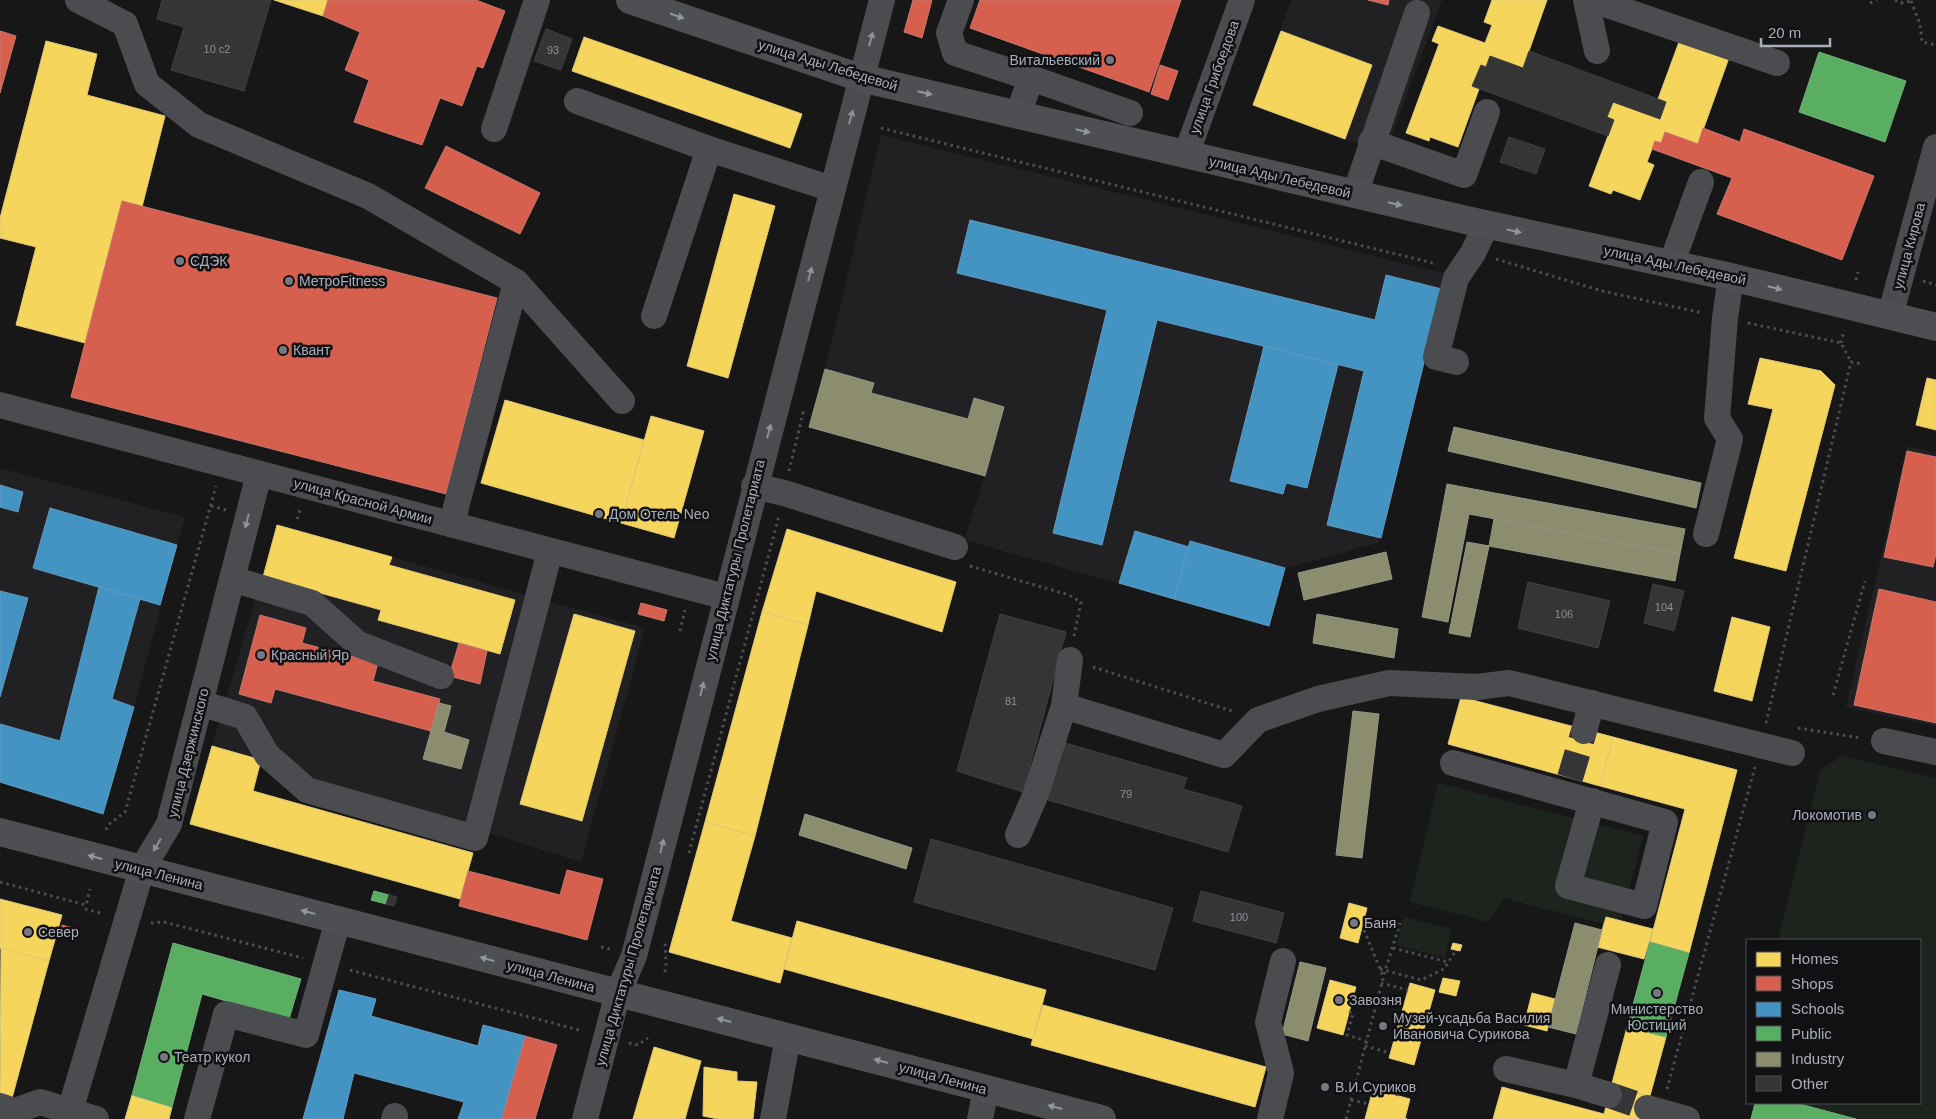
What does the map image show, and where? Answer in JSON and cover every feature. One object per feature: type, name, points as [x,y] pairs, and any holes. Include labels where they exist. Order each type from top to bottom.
[{"type":"main road","name":"улица Ады Лебедевой","points":[[630,0],[861,78],[1486,225],[1731,277],[1936,327]]},
{"type":"main road","name":"улица Ленина","points":[[0,832],[1102,1119]]},
{"type":"street","points":[[78,0],[125,24],[147,84],[199,125],[368,196],[516,282],[622,401]]},
{"type":"street","points":[[494,129],[537,0]]},
{"type":"street","name":"улица Диктатуры Пролетариата","points":[[585,1119],[618,993],[634,956],[754,486],[882,0]]},
{"type":"street","points":[[961,0],[949,33],[955,53],[1130,113]]},
{"type":"street","name":"улица Грибоедова","points":[[1186,155],[1242,0]]},
{"type":"street","points":[[1586,0],[1597,52]]},
{"type":"street","points":[[1594,0],[1777,63]]},
{"type":"street","points":[[1354,194],[1417,13]]},
{"type":"street","points":[[1018,115],[1031,78]]},
{"type":"street","points":[[578,102],[709,149],[832,189]]},
{"type":"street","points":[[1372,142],[1470,179],[1487,112]]},
{"type":"street","name":"улица Кирова","points":[[1890,316],[1936,147]]},
{"type":"street","points":[[654,316],[709,149]]},
{"type":"street","points":[[1671,264],[1701,182]]},
{"type":"street","points":[[1456,362],[1436,357],[1456,278],[1473,252],[1486,225]]},
{"type":"street","points":[[1706,534],[1730,439],[1717,418],[1725,318],[1731,277]]},
{"type":"street","points":[[453,525],[456,507],[516,282]]},
{"type":"street","name":"улица Красной Армии","points":[[0,405],[726,597]]},
{"type":"street","name":"улица Дзержинского","points":[[70,1111],[142,869],[169,824],[260,474]]},
{"type":"street","points":[[754,486],[784,494],[961,556]]},
{"type":"street","points":[[200,703],[245,717],[267,755],[307,790],[474,838],[550,551]]},
{"type":"street","points":[[232,579],[312,603],[358,644],[441,676]]},
{"type":"street","points":[[1018,834],[1035,796],[1064,706],[1070,660]]},
{"type":"street","points":[[1064,706],[1224,755],[1258,720],[1318,699],[1389,683],[1477,687],[1509,683],[1792,753]]},
{"type":"street","points":[[1584,731],[1592,703]]},
{"type":"street","points":[[1884,741],[1936,752]]},
{"type":"street","points":[[1453,763],[1568,786],[1592,801]]},
{"type":"street","points":[[197,1119],[226,1014],[306,1035],[338,920]]},
{"type":"street","points":[[1270,1119],[1281,1074],[1268,1022],[1282,961]]},
{"type":"street","points":[[1576,1085],[1608,965]]},
{"type":"street","points":[[774,1119],[788,1037]]},
{"type":"street","points":[[1506,1069],[1576,1085],[1609,1095]]},
{"type":"street","points":[[980,1119],[986,1089]]},
{"type":"street","points":[[0,1106],[15,1110],[40,1102],[96,1119]]},
{"type":"street","points":[[1654,1110],[1687,1119]]},
{"type":"path","points":[[1870,3],[1877,0]]},
{"type":"path","points":[[1895,0],[1901,3],[1911,0],[1920,24],[1922,42],[1936,45]]},
{"type":"path","points":[[881,128],[1445,266]]},
{"type":"path","points":[[1473,252],[1602,291],[1841,343]]},
{"type":"path","points":[[1856,280],[1858,272]]},
{"type":"path","points":[[1923,281],[1936,284]]},
{"type":"path","points":[[1654,1110],[1760,745],[1851,362],[1841,343],[1844,330]]},
{"type":"path","points":[[1851,362],[1863,364]]},
{"type":"path","points":[[106,830],[108,825],[125,812],[217,483]]},
{"type":"path","points":[[961,556],[1068,595],[1081,602],[1070,660],[1258,720]]},
{"type":"path","points":[[1833,696],[1864,581]]},
{"type":"path","points":[[680,631],[686,608]]},
{"type":"path","points":[[1798,727],[1884,741]]},
{"type":"path","points":[[0,882],[86,904],[90,889]]},
{"type":"path","points":[[85,909],[107,915]]},
{"type":"path","points":[[164,922],[579,1030]]},
{"type":"path","points":[[1346,1119],[1383,976],[1400,923]]},
{"type":"path","points":[[1364,930],[1383,976]]},
{"type":"path","points":[[1393,948],[1448,962]]},
{"type":"path","points":[[1380,969],[1421,980],[1444,969],[1455,952]]},
{"type":"path","points":[[665,972],[666,964]]},
{"type":"path","points":[[1382,983],[1408,990]]},
{"type":"path","points":[[1349,1012],[1353,1013],[1347,1035],[1366,1041]]},
{"type":"path","points":[[638,1045],[648,1038]]},
{"type":"path","points":[[1365,1046],[1390,1053]]},
{"type":"path","points":[[1356,1081],[1398,1092],[1397,1096]]},
{"type":"path","points":[[1351,1100],[1369,1104]]},
{"type":"shaded area","points":[[1291,0],[1442,0],[1385,154],[1253,105]]},
{"type":"shaded area","points":[[881,135],[1448,274],[1378,543],[1286,568],[1269,626],[964,540],[985,475],[809,427],[825,369]]},
{"type":"shaded area","points":[[1907,446],[1936,453],[1936,726],[1846,707]]},
{"type":"shaded area","points":[[0,468],[185,517],[103,814],[0,783]]},
{"type":"shaded area","points":[[277,525],[645,628],[581,862],[212,746]]},
{"type":"shaded area","name":"Локомотив","points":[[1842,756],[1936,778],[1936,1119],[1751,1119],[1755,1104],[1921,1104],[1921,939],[1778,939],[1820,770]]},
{"type":"shaded area","points":[[1438,783],[1643,836],[1619,928],[1504,898],[1488,922],[1410,902]]},
{"type":"shaded area","points":[[1404,917],[1452,929],[1445,958],[1397,945]]},
{"type":"building: Homes","points":[[274,0],[328,0],[323,16]]},
{"type":"building: Homes","points":[[1492,0],[1547,0],[1523,68],[1490,56],[1486,67],[1481,65],[1472,86],[1479,89],[1458,147],[1430,137],[1429,141],[1406,133],[1439,44],[1432,41],[1438,26],[1485,43],[1492,25],[1484,22]]},
{"type":"building: Homes","points":[[1281,31],[1372,65],[1345,139],[1253,105]]},
{"type":"building: Homes","points":[[584,37],[802,114],[790,148],[572,71]]},
{"type":"building: Homes","points":[[46,41],[97,54],[87,95],[165,116],[142,207],[122,201],[85,343],[16,325],[36,247],[0,238],[0,218]]},
{"type":"building: Homes","points":[[1679,42],[1730,55],[1698,144],[1665,132],[1661,143],[1655,141],[1647,162],[1654,165],[1640,200],[1613,190],[1611,194],[1589,186],[1614,120],[1607,117],[1613,102],[1660,119],[1666,102],[1658,99]]},
{"type":"building: Homes","points":[[734,194],[775,206],[728,378],[687,366]]},
{"type":"building: Homes","points":[[1760,358],[1821,371],[1835,385],[1786,571],[1734,558],[1773,409],[1748,404]]},
{"type":"building: Homes","points":[[1927,378],[1936,380],[1936,430],[1916,425]]},
{"type":"building: Homes","points":[[505,400],[644,440],[621,523],[481,483]]},
{"type":"building: Homes","points":[[651,416],[704,431],[674,538],[621,523]]},
{"type":"building: Homes","points":[[277,525],[392,557],[389,565],[515,600],[500,654],[378,620],[381,610],[263,577]]},
{"type":"building: Homes","points":[[787,529],[956,582],[942,632],[816,591],[808,625],[762,612]]},
{"type":"building: Homes","points":[[762,612],[808,625],[755,836],[705,822]]},
{"type":"building: Homes","points":[[574,614],[635,631],[582,821],[520,804]]},
{"type":"building: Homes","points":[[1732,617],[1770,627],[1752,701],[1714,691]]},
{"type":"building: Homes","points":[[1461,697],[1613,737],[1600,786],[1448,744]]},
{"type":"building: Homes","points":[[1613,737],[1737,770],[1689,953],[1650,942],[1685,809],[1600,786]]},
{"type":"building: Homes","points":[[212,746],[261,760],[253,791],[473,853],[460,899],[190,824]]},
{"type":"building: Homes","points":[[705,822],[755,836],[731,921],[792,938],[780,983],[669,952]]},
{"type":"building: Homes","name":"Север","points":[[0,899],[62,915],[49,961],[0,948]]},
{"type":"building: Homes","name":"Баня","points":[[1349,903],[1367,908],[1358,943],[1340,938]]},
{"type":"building: Homes","points":[[1606,917],[1653,929],[1644,959],[1597,947]]},
{"type":"building: Homes","points":[[797,921],[1046,990],[1033,1039],[784,969]]},
{"type":"building: Homes","points":[[1453,943],[1462,945],[1460,951],[1451,949]]},
{"type":"building: Homes","points":[[1,948],[49,961],[11,1102],[0,1099]]},
{"type":"building: Homes","points":[[1443,978],[1460,981],[1456,996],[1439,992]]},
{"type":"building: Homes","name":"Завозня","points":[[1330,980],[1356,987],[1343,1035],[1317,1028]]},
{"type":"building: Homes","points":[[1410,983],[1435,990],[1414,1065],[1389,1058]]},
{"type":"building: Homes","points":[[1532,993],[1555,999],[1547,1031],[1524,1025]]},
{"type":"building: Homes","points":[[1043,1005],[1266,1067],[1255,1107],[1031,1045]]},
{"type":"building: Homes","points":[[1627,1027],[1666,1037],[1650,1096],[1611,1087]]},
{"type":"building: Homes","points":[[654,1047],[701,1061],[685,1119],[633,1119]]},
{"type":"building: Homes","points":[[704,1067],[737,1072],[737,1081],[757,1082],[753,1119],[718,1119],[703,1116]]},
{"type":"building: Homes","points":[[1502,1087],[1604,1114],[1611,1087],[1650,1096],[1643,1119],[1493,1119]]},
{"type":"building: Homes","points":[[1373,1089],[1410,1099],[1405,1118],[1407,1119],[1365,1119]]},
{"type":"building: Homes","points":[[132,1095],[172,1107],[169,1119],[125,1119]]},
{"type":"building: Shops","points":[[328,0],[476,0],[505,11],[483,68],[477,66],[462,106],[440,98],[422,145],[354,122],[369,80],[345,70],[360,32],[323,16]]},
{"type":"building: Shops","points":[[913,0],[932,0],[922,38],[904,32]]},
{"type":"building: Shops","name":"Витальевский","points":[[980,0],[1181,0],[1149,92],[970,28]]},
{"type":"building: Shops","points":[[1368,0],[1389,0],[1388,5]]},
{"type":"building: Shops","points":[[0,31],[16,36],[0,93]]},
{"type":"building: Shops","points":[[1160,65],[1178,71],[1168,100],[1151,94]]},
{"type":"building: Shops","points":[[1703,128],[1740,142],[1744,129],[1874,176],[1842,260],[1717,214],[1732,178],[1652,149],[1655,141],[1661,143],[1665,132],[1698,144]]},
{"type":"building: Shops","points":[[446,146],[540,193],[520,234],[425,188]]},
{"type":"building: Shops","name":"Квант","points":[[122,201],[497,298],[446,494],[71,397]]},
{"type":"building: Shops","points":[[1907,451],[1936,457],[1936,554],[1933,567],[1884,557]]},
{"type":"building: Shops","points":[[1879,589],[1936,602],[1936,723],[1854,705]]},
{"type":"building: Shops","points":[[641,603],[667,610],[664,621],[638,614]]},
{"type":"building: Shops","points":[[260,615],[306,628],[302,643],[378,663],[373,681],[440,699],[431,731],[275,689],[271,703],[239,694]]},
{"type":"building: Shops","points":[[459,643],[487,651],[480,684],[449,676]]},
{"type":"building: Shops","points":[[567,870],[603,879],[587,940],[459,906],[468,871],[560,895]]},
{"type":"building: Shops","points":[[62,925],[73,928],[71,935],[60,932]]},
{"type":"building: Shops","points":[[525,1036],[557,1045],[535,1119],[501,1119]]},
{"type":"building: Schools","points":[[970,220],[1375,320],[1386,275],[1442,289],[1381,538],[1327,525],[1364,371],[1157,320],[1102,545],[1053,533],[1107,310],[957,273]]},
{"type":"building: Schools","points":[[1264,346],[1338,365],[1307,488],[1286,483],[1283,494],[1230,481]]},
{"type":"building: Schools","points":[[0,485],[23,492],[18,512],[0,507]]},
{"type":"building: Schools","points":[[50,508],[177,545],[160,605],[33,568]]},
{"type":"building: Schools","points":[[1135,531],[1189,547],[1174,599],[1119,583]]},
{"type":"building: Schools","points":[[1190,541],[1285,568],[1269,626],[1174,599]]},
{"type":"building: Schools","points":[[99,587],[140,599],[112,699],[134,707],[103,814],[0,782],[0,724],[60,741]]},
{"type":"building: Schools","points":[[0,591],[28,598],[0,697]]},
{"type":"building: Schools","points":[[339,990],[376,999],[371,1016],[478,1046],[483,1025],[525,1036],[501,1119],[458,1119],[464,1102],[354,1073],[343,1119],[303,1119]]},
{"type":"building: Public","points":[[1819,52],[1906,81],[1885,142],[1799,112]]},
{"type":"building: Public","points":[[374,891],[389,895],[386,904],[371,900]]},
{"type":"building: Public","name":"Министерство Юстиций","points":[[1650,942],[1689,953],[1666,1037],[1627,1027]]},
{"type":"building: Public","name":"Театр кукол","points":[[173,943],[301,979],[289,1019],[202,994],[172,1107],[132,1095]]},
{"type":"building: Public","points":[[1755,1104],[1800,1104],[1856,1119],[1751,1119]]},
{"type":"building: Industry","points":[[825,369],[874,383],[871,393],[968,419],[974,398],[1004,407],[985,476],[809,427]]},
{"type":"building: Industry","points":[[1454,427],[1701,483],[1696,508],[1448,451]]},
{"type":"building: Industry","points":[[1447,484],[1685,529],[1680,554],[1469,514],[1448,622],[1422,617]]},
{"type":"building: Industry","points":[[1494,519],[1680,554],[1675,581],[1489,546]]},
{"type":"building: Industry","points":[[1467,542],[1489,546],[1470,637],[1449,633]]},
{"type":"building: Industry","points":[[1386,552],[1392,579],[1304,600],[1298,573]]},
{"type":"building: Industry","points":[[1317,614],[1398,629],[1394,658],[1313,643]]},
{"type":"building: Industry","points":[[439,703],[451,706],[444,732],[469,740],[461,769],[423,759]]},
{"type":"building: Industry","points":[[1353,711],[1379,714],[1362,858],[1336,855]]},
{"type":"building: Industry","points":[[805,814],[912,848],[906,869],[799,835]]},
{"type":"building: Industry","points":[[1575,923],[1602,930],[1576,1034],[1548,1027]]},
{"type":"building: Industry","points":[[1300,962],[1326,968],[1308,1041],[1282,1034]]},
{"type":"building: Other","points":[[162,0],[271,0],[244,91],[171,70],[184,27],[157,19]]},
{"type":"building: Other","points":[[546,29],[572,39],[561,70],[534,61]]},
{"type":"building: Other","points":[[1529,51],[1666,102],[1660,119],[1613,102],[1607,117],[1614,120],[1608,136],[1472,86],[1481,65],[1486,67],[1490,56],[1523,68]]},
{"type":"building: Other","points":[[1509,137],[1545,149],[1536,174],[1500,162]]},
{"type":"building: Other","points":[[1528,582],[1610,601],[1598,648],[1518,628]]},
{"type":"building: Other","points":[[1653,584],[1684,591],[1674,631],[1644,623]]},
{"type":"building: Other","points":[[1000,614],[1066,632],[1023,792],[957,771]]},
{"type":"building: Other","points":[[1065,743],[1187,778],[1183,789],[1242,806],[1228,852],[1048,800]]},
{"type":"building: Other","points":[[931,839],[1173,908],[1155,970],[914,902]]},
{"type":"building: Other","points":[[1201,891],[1284,913],[1276,943],[1193,921]]},
{"type":"building: Other","points":[[389,895],[397,897],[394,906],[386,904]]},
{"type":"tunnel","points":[[1570,778],[1584,731]]},
{"type":"tunnel","points":[[1609,1095],[1647,1108]]},
{"type":"place","name":"Витальевский","points":[[1110,60]]},
{"type":"place","name":"СДЭК","points":[[180,261]]},
{"type":"place","name":"МетроFitness","points":[[289,281]]},
{"type":"place","name":"Квант","points":[[283,350]]},
{"type":"place","name":"Дом Отель Neo","points":[[599,514]]},
{"type":"place","name":"Красный Яр","points":[[261,655]]},
{"type":"place","name":"Локомотив","points":[[1872,815]]},
{"type":"place","name":"Баня","points":[[1354,923]]},
{"type":"place","name":"Север","points":[[28,932]]},
{"type":"place","name":"Министерство Юстиций","points":[[1657,993]]},
{"type":"place","name":"Завозня","points":[[1339,1000]]},
{"type":"place","name":"Музей-усадьба Василия Ивановича Сурикова","points":[[1383,1026]]},
{"type":"place","name":"Театр кукол","points":[[164,1057]]},
{"type":"place","name":"В.И.Суриков","points":[[1325,1087]]}]
